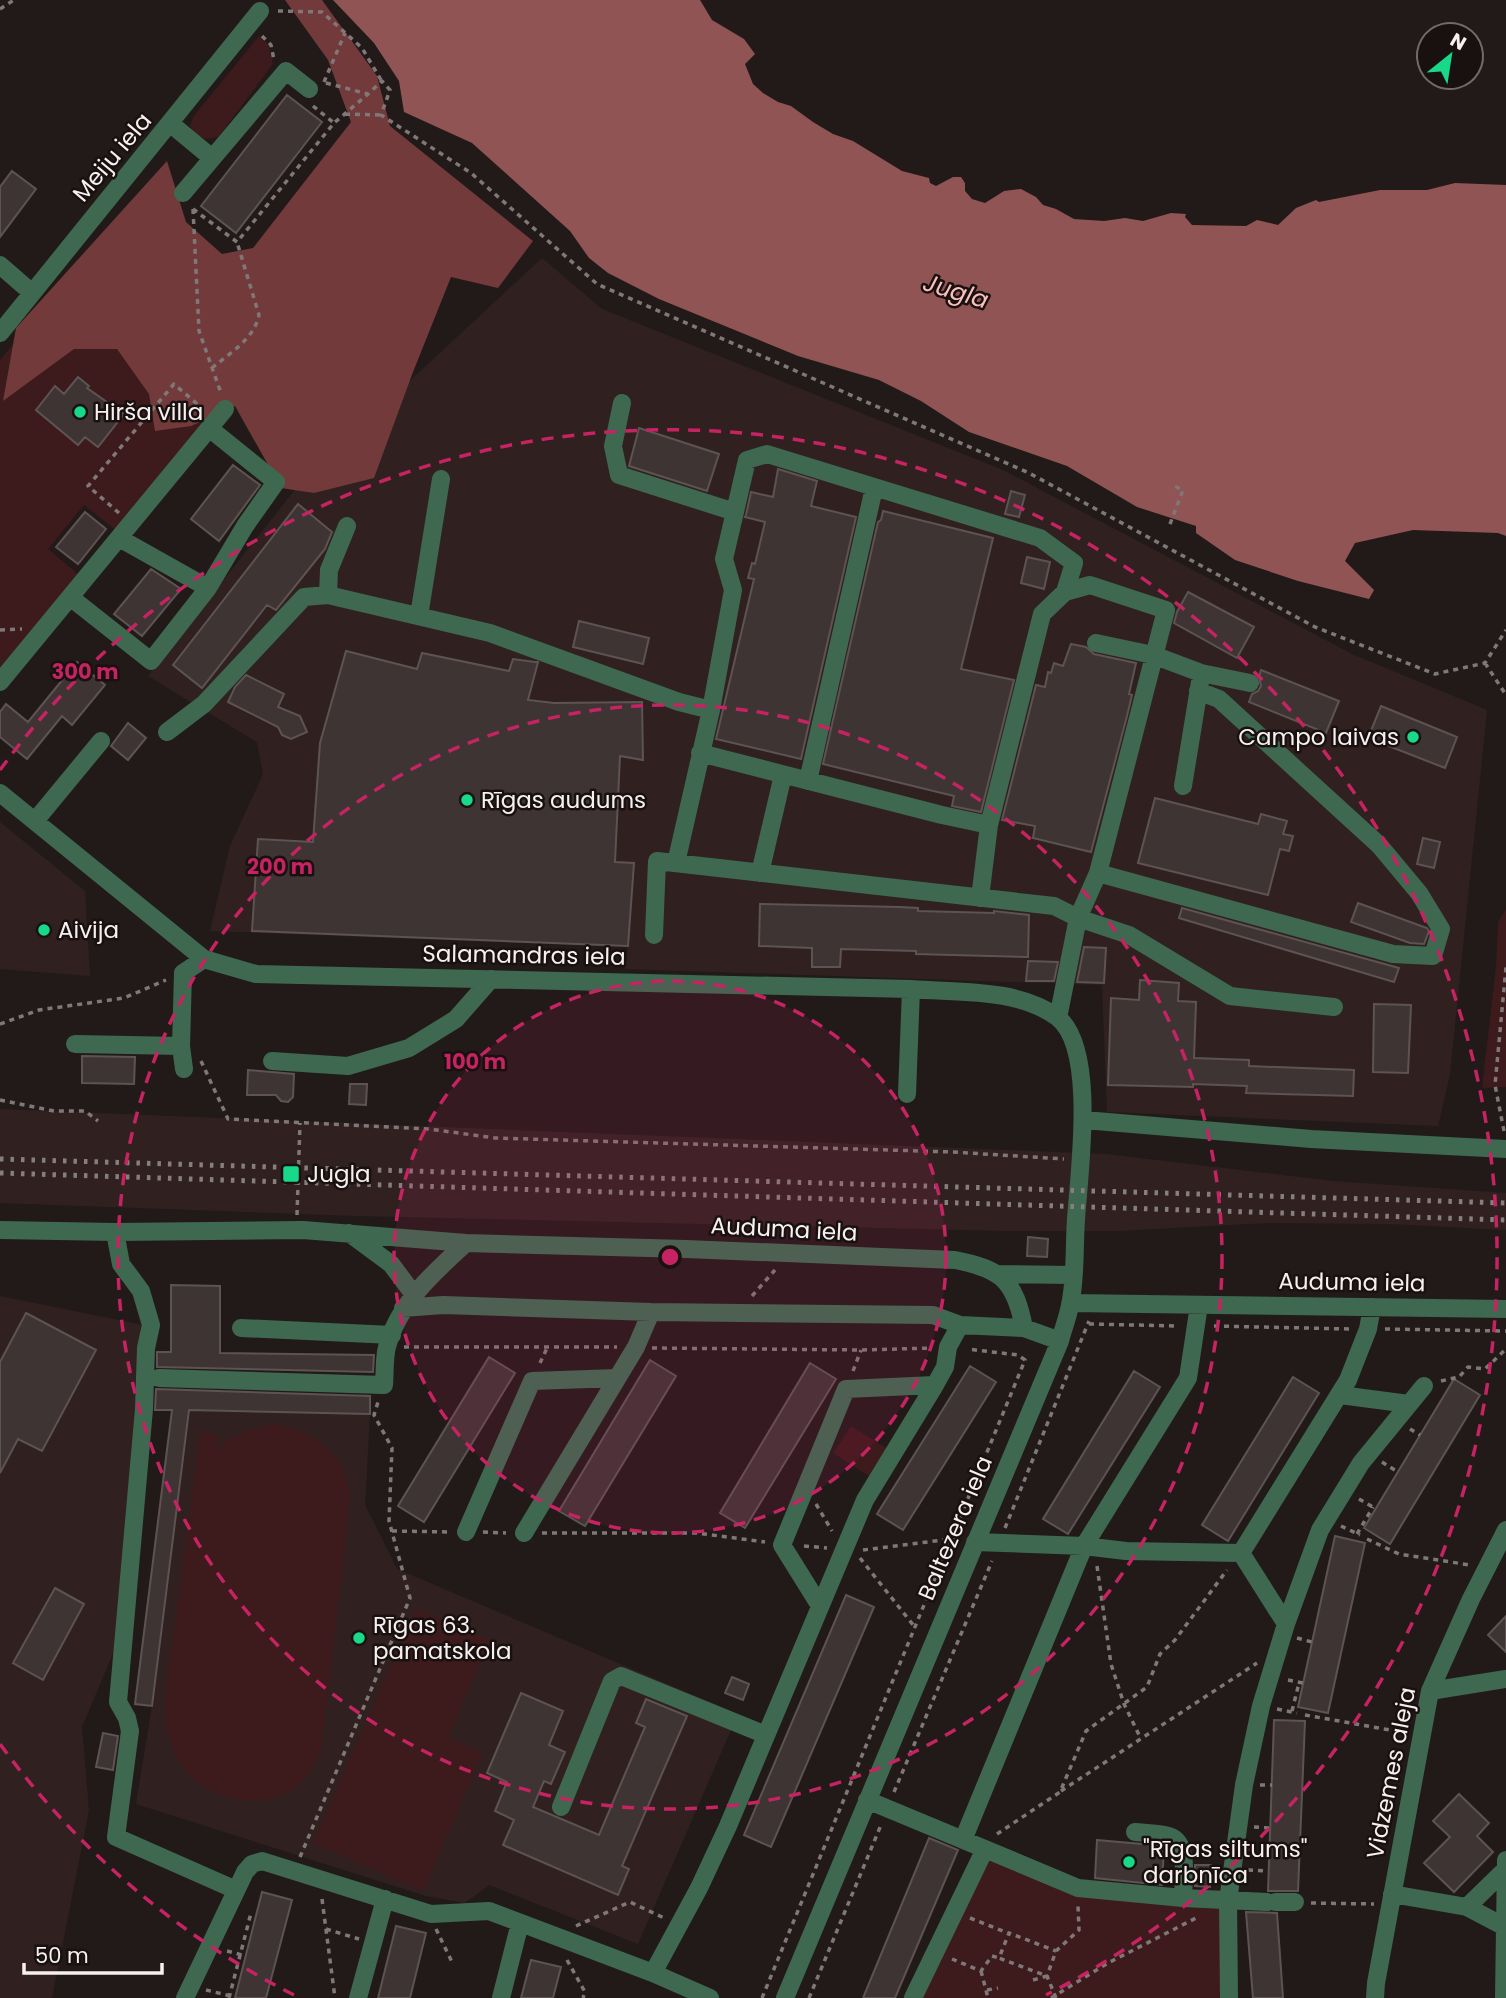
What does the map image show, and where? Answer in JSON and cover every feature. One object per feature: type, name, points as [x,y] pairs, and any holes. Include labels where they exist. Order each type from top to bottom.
[{"type":"street","name":"Meiju iela","points":[[0,332],[260,11]]},
{"type":"street","points":[[183,193],[286,71],[317,86]]},
{"type":"street","points":[[171,124],[212,158]]},
{"type":"street","points":[[0,265],[32,292]]},
{"type":"street","points":[[622,403],[613,446],[619,475],[735,512]]},
{"type":"street","points":[[0,682],[226,409]]},
{"type":"street","points":[[70,597],[151,661],[208,588],[245,526],[276,482],[209,428]]},
{"type":"street","points":[[676,863],[711,710],[733,590],[724,559],[747,460],[767,454],[1040,538],[1074,563],[1065,593]]},
{"type":"street","points":[[419,616],[442,479]]},
{"type":"street","points":[[808,781],[874,488]]},
{"type":"street","points":[[328,595],[329,570],[347,526]]},
{"type":"street","points":[[119,538],[208,588]]},
{"type":"street","points":[[980,898],[989,825],[1042,614],[1065,593],[1090,585],[1166,610],[1098,873],[1078,918],[1058,1018]]},
{"type":"street","points":[[167,732],[204,704],[304,597],[328,595],[490,633],[679,702],[711,710]]},
{"type":"street","points":[[1096,643],[1153,654],[1201,673],[1250,683]]},
{"type":"street","points":[[1183,786],[1201,673]]},
{"type":"street","points":[[1098,873],[1393,954],[1433,956],[1441,929],[1419,893],[1379,845],[1219,699],[1198,691]]},
{"type":"street","points":[[35,821],[101,741]]},
{"type":"street","points":[[700,753],[989,825]]},
{"type":"street","points":[[760,873],[783,775]]},
{"type":"street","name":"Salamandras iela","points":[[0,793],[204,959],[256,974],[911,989],[1008,996],[1034,1005],[1058,1018]]},
{"type":"street","points":[[654,935],[657,861],[1054,906],[1078,918],[1129,934],[1230,996],[1334,1007]]},
{"type":"street","points":[[184,1069],[181,1046],[183,973],[204,959]]},
{"type":"street","points":[[272,1061],[348,1066],[409,1048],[456,1019],[491,978]]},
{"type":"street","points":[[907,1094],[911,989]]},
{"type":"street","name":"Baltezera iela","points":[[785,1998],[1060,1341],[1071,1303],[1084,1120],[1078,1056],[1070,1033],[1058,1018]]},
{"type":"street","points":[[75,1044],[181,1046]]},
{"type":"street","points":[[1084,1120],[1311,1139],[1506,1149]]},
{"type":"street","points":[[0,1230],[115,1232],[121,1264],[141,1291],[151,1325],[146,1348],[144,1409],[118,1702],[127,1718],[130,1731],[116,1837],[236,1890]]},
{"type":"street","name":"Auduma iela","points":[[115,1232],[303,1230],[466,1243],[955,1260],[978,1265],[996,1274]]},
{"type":"street","points":[[349,1233],[391,1264],[409,1302]]},
{"type":"street","points":[[159,1378],[384,1385],[390,1341],[409,1302],[466,1243]]},
{"type":"street","points":[[996,1274],[1072,1275]]},
{"type":"street","points":[[996,1274],[1011,1286],[1020,1307],[1024,1328]]},
{"type":"street","points":[[409,1302],[652,1312],[933,1315],[960,1325],[1024,1328],[1060,1341]]},
{"type":"street","name":"Auduma iela","points":[[1071,1303],[1506,1309]]},
{"type":"street","points":[[963,1840],[1090,1547],[1188,1378],[1199,1305]]},
{"type":"street","points":[[1241,1553],[1340,1395],[1368,1329],[1372,1307]]},
{"type":"street","points":[[524,1533],[636,1348],[652,1312]]},
{"type":"street","points":[[653,1973],[722,1838],[865,1500],[935,1385],[944,1367],[948,1347],[960,1325]]},
{"type":"street","points":[[241,1328],[390,1341]]},
{"type":"street","points":[[466,1532],[532,1381],[617,1378]]},
{"type":"street","points":[[820,1606],[782,1545],[846,1389],[935,1385]]},
{"type":"street","points":[[1230,1998],[1228,1901],[1244,1785],[1261,1706],[1275,1659],[1320,1530],[1361,1463],[1423,1386]]},
{"type":"street","points":[[1340,1395],[1409,1404]]},
{"type":"street","name":"Vidzemes aleja","points":[[1375,1998],[1430,1691],[1506,1530]]},
{"type":"street","points":[[975,1542],[1126,1551],[1241,1553]]},
{"type":"street","points":[[1241,1553],[1286,1625]]},
{"type":"street","points":[[561,1807],[612,1681],[621,1676],[766,1735]]},
{"type":"street","points":[[1430,1691],[1506,1679]]},
{"type":"street","points":[[867,1800],[1078,1888],[1228,1901],[1295,1902]]},
{"type":"street","points":[[1135,1832],[1172,1836],[1178,1842],[1183,1853],[1183,1898]]},
{"type":"street","points":[[913,1998],[985,1849]]},
{"type":"street","points":[[188,1992],[245,1872],[252,1864],[262,1861],[431,1914],[489,1911],[653,1973],[683,1992],[710,1998]]},
{"type":"street","points":[[1467,1907],[1505,1865]]},
{"type":"street","points":[[1504,1998],[1505,1865]]},
{"type":"street","points":[[359,1998],[385,1899]]},
{"type":"street","points":[[1391,1899],[1467,1907],[1505,1927]]},
{"type":"street","points":[[501,1998],[520,1923]]},
{"type":"path","points":[[0,9],[14,0]]},
{"type":"path","points":[[260,11],[322,12],[362,48],[390,90],[381,115]]},
{"type":"path","points":[[257,35],[260,34],[271,45],[278,80]]},
{"type":"path","points":[[237,242],[334,123],[382,81]]},
{"type":"path","points":[[317,86],[368,94]]},
{"type":"path","points":[[345,114],[381,115],[471,173],[597,284],[1028,473],[1315,627],[1435,674],[1486,663],[1506,630]]},
{"type":"path","points":[[212,368],[244,341],[257,325],[258,315],[237,242],[193,209],[199,331],[226,409]]},
{"type":"path","points":[[131,524],[88,486],[174,384],[187,395]]},
{"type":"path","points":[[1170,524],[1183,490],[1174,486]]},
{"type":"path","points":[[1486,663],[1506,695]]},
{"type":"path","points":[[1506,967],[1495,1085],[1506,1140]]},
{"type":"path","points":[[0,1024],[39,1010],[124,998],[183,973]]},
{"type":"path","points":[[181,1046],[202,1062],[228,1119],[429,1129],[495,1138],[939,1152],[1080,1160]]},
{"type":"path","points":[[0,1100],[54,1111],[85,1111],[98,1121]]},
{"type":"path","points":[[297,1213],[300,1122]]},
{"type":"path","points":[[736,1312],[791,1254]]},
{"type":"path","points":[[809,1998],[1089,1324],[1506,1331]]},
{"type":"path","points":[[390,1341],[636,1348],[862,1350],[948,1347],[1018,1355],[1025,1360],[762,1998]]},
{"type":"path","points":[[1423,1386],[1459,1377],[1468,1367],[1486,1369],[1506,1349]]},
{"type":"path","points":[[293,1872],[410,1598],[389,1521],[392,1448],[374,1415],[384,1385]]},
{"type":"path","points":[[1357,1534],[1373,1507]]},
{"type":"path","points":[[392,1531],[697,1533],[752,1540]]},
{"type":"path","points":[[844,1550],[951,1539],[975,1542]]},
{"type":"path","points":[[1367,1539],[1399,1554],[1487,1567]]},
{"type":"path","points":[[1090,1547],[1097,1573],[1111,1664],[1124,1704],[1141,1739]]},
{"type":"path","points":[[1059,1792],[1086,1731],[1147,1688],[1160,1654],[1175,1640],[1241,1553]]},
{"type":"path","points":[[985,1849],[991,1838],[1263,1658],[1275,1659]]},
{"type":"path","points":[[1292,1712],[1299,1683]]},
{"type":"path","points":[[1305,1715],[1422,1735]]},
{"type":"path","points":[[320,1880],[335,1998]]},
{"type":"path","points":[[1078,1888],[1079,1930],[1056,1951],[1047,1976],[1054,1997],[1108,1963],[1228,1901]]},
{"type":"path","points":[[1295,1902],[1391,1899]]},
{"type":"path","points":[[583,1998],[584,1992],[567,1961],[561,1938],[630,1902],[679,1925]]},
{"type":"path","points":[[955,1912],[1056,1951]]},
{"type":"path","points":[[188,1992],[231,1997],[251,1913]]},
{"type":"path","points":[[431,1914],[452,1962]]},
{"type":"path","points":[[999,1958],[1009,1933]]},
{"type":"path","points":[[936,1953],[981,1971]]},
{"type":"path","points":[[981,1971],[992,1956],[1047,1976]]},
{"type":"path","points":[[981,1971],[988,1998]]},
{"type":"path","points":[[1033,1980],[1047,1976]]},
{"type":"path","points":[[987,1990],[998,1988]]},
{"type":"shaded area","points":[[285,0],[322,0],[377,76],[390,126],[533,241],[498,288],[451,277],[374,478],[314,493],[281,488],[235,406],[191,426],[155,431],[149,394],[117,349],[74,349],[3,401],[16,328],[167,161],[186,222],[222,254],[253,248],[351,122],[328,60]]},
{"type":"shaded area","points":[[259,36],[268,44],[273,64],[219,136],[206,139],[199,136],[190,126],[193,117]]},
{"type":"shaded area","points":[[542,258],[602,309],[1003,470],[1352,654],[1487,710],[1450,1074],[1438,1126],[1107,1112],[1102,985],[625,969],[628,947],[210,931],[230,846],[263,774],[257,742],[148,676],[301,482]]},
{"type":"shaded area","points":[[70,275],[222,403],[117,531],[84,505],[48,549],[78,574],[0,669],[0,360]]},
{"type":"shaded area","name":"Aivija","points":[[0,822],[85,891],[90,976],[0,969]]},
{"type":"shaded area","points":[[1506,909],[1506,1087],[1482,1088],[1496,966],[1498,922]]},
{"type":"shaded area","name":"Jugla","points":[[0,1109],[1106,1154],[1333,1181],[1506,1193],[1506,1230],[1390,1224],[1267,1223],[1118,1231],[1006,1231],[358,1216],[0,1203]]},
{"type":"shaded area","points":[[0,1296],[143,1325],[114,1651],[82,1727],[89,1810],[52,1998],[0,1998]]},
{"type":"shaded area","name":"Rīgas 63. pamatskola","points":[[189,1410],[370,1414],[365,1505],[397,1569],[738,1714],[638,1944],[489,1885],[465,1903],[426,1896],[136,1804],[152,1706]]},
{"type":"shaded area","points":[[277,1424],[306,1434],[328,1449],[343,1471],[350,1500],[321,1751],[300,1783],[286,1793],[254,1801],[220,1795],[192,1777],[174,1751],[164,1707],[200,1432],[218,1435],[216,1450],[244,1432]]},
{"type":"shaded area","points":[[851,1426],[888,1449],[870,1477],[833,1453]]},
{"type":"shaded area","points":[[416,1608],[490,1640],[448,1737],[483,1752],[423,1891],[313,1843]]},
{"type":"shaded area","points":[[987,1857],[1080,1894],[1223,1906],[1224,1998],[919,1998]]},
{"type":"water","points":[[333,0],[700,0],[712,20],[744,39],[755,54],[745,64],[753,84],[778,102],[791,106],[833,134],[853,141],[902,171],[929,178],[930,183],[936,186],[953,177],[961,177],[965,183],[965,191],[972,199],[985,203],[1004,191],[1021,189],[1036,197],[1043,205],[1074,219],[1104,221],[1125,218],[1143,221],[1171,213],[1186,214],[1185,217],[1192,225],[1246,226],[1257,220],[1278,225],[1296,208],[1316,200],[1319,202],[1380,190],[1427,190],[1455,183],[1506,185],[1506,536],[1498,533],[1413,530],[1355,543],[1345,561],[1374,590],[1369,599],[1298,581],[1235,560],[1196,533],[1196,526],[1137,507],[1067,466],[969,432],[921,401],[879,380],[798,356],[659,299],[608,273],[589,258],[570,231],[472,143],[404,112],[399,81],[374,43]]},
{"type":"building","points":[[287,95],[322,122],[236,233],[201,206]]},
{"type":"building","points":[[12,171],[36,189],[0,237],[0,187]]},
{"type":"building","name":"Hirša villa","points":[[78,377],[89,386],[87,388],[124,414],[98,447],[85,437],[78,445],[36,410],[55,386],[64,394]]},
{"type":"building","points":[[639,428],[719,454],[707,491],[629,466]]},
{"type":"building","points":[[233,465],[260,485],[219,541],[191,519]]},
{"type":"building","points":[[778,469],[817,481],[811,506],[856,517],[801,759],[716,739],[754,579],[748,578],[752,563],[755,564],[765,522],[745,517],[751,492],[773,497]]},
{"type":"building","points":[[1011,491],[1025,495],[1019,517],[1005,514]]},
{"type":"building","points":[[298,504],[332,532],[325,549],[276,610],[267,605],[202,688],[173,665]]},
{"type":"building","points":[[883,511],[993,538],[961,669],[1014,680],[981,812],[952,806],[954,796],[823,764],[878,522]]},
{"type":"building","points":[[85,512],[106,529],[78,564],[56,547]]},
{"type":"building","points":[[1027,557],[1050,562],[1044,589],[1021,583]]},
{"type":"building","points":[[151,569],[181,589],[142,636],[114,614]]},
{"type":"building","points":[[1188,592],[1254,627],[1237,658],[1174,623]]},
{"type":"building","points":[[579,621],[649,638],[643,664],[573,647]]},
{"type":"building","points":[[1071,644],[1086,647],[1094,654],[1136,663],[1129,694],[1132,695],[1091,852],[1033,838],[1035,826],[1002,820],[1036,685],[1045,687],[1048,672],[1051,673],[1054,663],[1063,666]]},
{"type":"building","name":"Rīgas audums","points":[[346,651],[417,669],[422,653],[509,671],[513,659],[538,662],[528,700],[554,703],[642,702],[643,760],[620,756],[615,862],[634,863],[628,946],[252,931],[258,839],[313,842],[320,743]]},
{"type":"building","points":[[77,662],[105,685],[72,725],[62,716],[27,759],[0,737],[0,712],[6,704],[28,722]]},
{"type":"building","points":[[1261,670],[1339,701],[1326,733],[1249,702],[1252,694],[1261,686]]},
{"type":"building","points":[[246,675],[284,694],[278,707],[300,716],[307,732],[291,739],[282,735],[278,727],[228,702],[235,687]]},
{"type":"building","name":"Campo laivas","points":[[1381,706],[1457,737],[1445,768],[1368,738]]},
{"type":"building","points":[[128,723],[146,738],[128,760],[111,746]]},
{"type":"building","points":[[1155,798],[1258,824],[1261,814],[1287,821],[1283,834],[1293,836],[1289,851],[1280,849],[1268,895],[1138,863]]},
{"type":"building","points":[[1423,838],[1440,842],[1434,868],[1417,864]]},
{"type":"building","points":[[1358,903],[1427,928],[1429,931],[1424,944],[1410,943],[1351,922]]},
{"type":"building","points":[[760,904],[900,907],[918,908],[918,911],[994,911],[1029,915],[1028,957],[841,949],[840,967],[812,967],[812,948],[759,946]]},
{"type":"building","points":[[1182,908],[1399,968],[1394,982],[1179,918]]},
{"type":"building","points":[[1084,947],[1106,948],[1104,983],[1077,982]]},
{"type":"building","points":[[1028,961],[1058,962],[1054,981],[1026,981]]},
{"type":"building","points":[[1140,980],[1179,983],[1178,1001],[1196,1002],[1194,1058],[1249,1060],[1249,1066],[1354,1070],[1353,1096],[1246,1093],[1247,1086],[1108,1085],[1111,998],[1139,1000]]},
{"type":"building","points":[[1374,1004],[1411,1005],[1408,1073],[1373,1072]]},
{"type":"building","points":[[82,1056],[135,1057],[134,1084],[82,1083]]},
{"type":"building","points":[[248,1070],[294,1074],[293,1097],[288,1102],[281,1101],[276,1095],[247,1095]]},
{"type":"building","points":[[350,1084],[367,1084],[366,1105],[349,1104]]},
{"type":"building","points":[[1028,1237],[1048,1239],[1047,1257],[1027,1256]]},
{"type":"building","points":[[171,1285],[220,1286],[220,1353],[374,1355],[373,1372],[157,1367],[157,1352],[171,1352]]},
{"type":"building","points":[[26,1313],[96,1350],[42,1451],[18,1439],[0,1473],[0,1362]]},
{"type":"building","points":[[489,1357],[515,1373],[424,1522],[398,1506]]},
{"type":"building","points":[[650,1360],[676,1376],[585,1526],[559,1511]]},
{"type":"building","points":[[810,1363],[836,1379],[745,1528],[720,1513]]},
{"type":"building","points":[[970,1366],[996,1382],[903,1530],[877,1514]]},
{"type":"building","points":[[1134,1371],[1160,1387],[1068,1534],[1043,1519]]},
{"type":"building","points":[[1293,1377],[1319,1393],[1228,1541],[1202,1525]]},
{"type":"building","points":[[1454,1379],[1480,1395],[1390,1544],[1364,1528]]},
{"type":"building","points":[[156,1389],[370,1396],[370,1414],[189,1410],[152,1706],[135,1704],[172,1410],[155,1410]]},
{"type":"building","points":[[1335,1536],[1365,1543],[1328,1713],[1298,1707]]},
{"type":"building","points":[[55,1588],[84,1604],[43,1680],[13,1663]]},
{"type":"building","points":[[846,1595],[874,1607],[771,1847],[744,1835]]},
{"type":"building","points":[[1506,1616],[1506,1652],[1488,1635]]},
{"type":"building","points":[[732,1677],[749,1684],[743,1700],[725,1693]]},
{"type":"building","points":[[521,1693],[563,1711],[549,1745],[565,1752],[551,1784],[544,1781],[533,1807],[599,1835],[645,1727],[636,1723],[646,1699],[687,1716],[622,1866],[629,1869],[618,1895],[503,1845],[514,1820],[495,1811],[507,1782],[487,1773]]},
{"type":"building","points":[[1274,1720],[1305,1721],[1298,1891],[1268,1891]]},
{"type":"building","points":[[103,1733],[118,1736],[113,1770],[96,1767]]},
{"type":"building","points":[[1459,1794],[1489,1823],[1477,1836],[1493,1852],[1454,1892],[1424,1863],[1450,1837],[1433,1821]]},
{"type":"building","points":[[929,1838],[958,1850],[895,1998],[863,1998]]},
{"type":"building","name":"\"Rīgas siltums\" darbnīca","points":[[1097,1840],[1164,1846],[1162,1885],[1095,1878]]},
{"type":"building","points":[[1195,1865],[1211,1865],[1210,1887],[1195,1886]]},
{"type":"building","points":[[262,1892],[292,1900],[266,1998],[235,1998]]},
{"type":"building","points":[[1246,1912],[1277,1913],[1283,1998],[1253,1998]]},
{"type":"building","points":[[396,1926],[426,1933],[410,1998],[378,1998]]},
{"type":"building","points":[[531,1960],[561,1967],[553,1998],[521,1998]]},
{"type":"railway","points":[[0,1159],[1506,1203]]},
{"type":"railway","points":[[0,1173],[1506,1220]]},
{"type":"place","name":"Hirša villa","points":[[80,412]]},
{"type":"place","name":"Campo laivas","points":[[1413,737]]},
{"type":"place","name":"Rīgas audums","points":[[467,800]]},
{"type":"place","name":"Aivija","points":[[44,930]]},
{"type":"place","name":"Jugla","points":[[291,1174]]},
{"type":"place","name":"Rīgas 63. pamatskola","points":[[359,1638]]},
{"type":"place","name":"\"Rīgas siltums\" darbnīca","points":[[1129,1862]]}]
